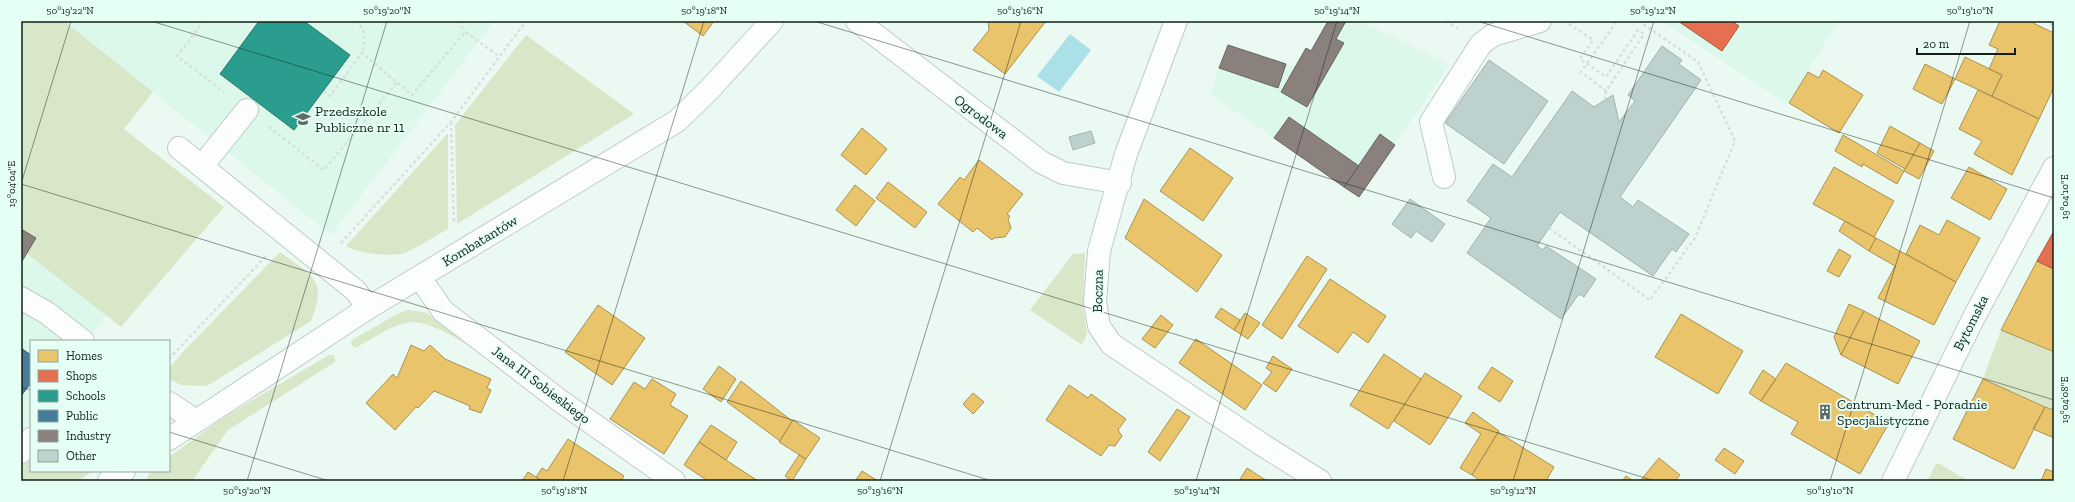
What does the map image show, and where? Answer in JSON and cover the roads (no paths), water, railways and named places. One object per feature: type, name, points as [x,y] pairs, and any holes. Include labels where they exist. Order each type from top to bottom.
[{"type":"street","name":"Kombatantów","points":[[170,438],[368,308],[420,278],[677,121],[710,90],[772,21]]},
{"type":"street","name":"Ogrodowa","points":[[857,21],[1041,162],[1063,173],[1120,184]]},
{"type":"street","name":"Boczna","points":[[1176,21],[1126,154],[1120,184],[1099,251],[1095,302],[1099,326],[1111,344],[1261,444],[1320,481]]},
{"type":"street","points":[[1444,177],[1431,122],[1481,44],[1493,35],[1540,21]]},
{"type":"street","points":[[202,166],[247,110]]},
{"type":"street","points":[[179,148],[356,292],[368,308]]},
{"type":"street","name":"Bytomska","points":[[1893,481],[1974,317],[2054,168]]},
{"type":"street","name":"Jana III Sobieskiego","points":[[420,278],[443,312],[559,400],[674,481]]},
{"type":"street","points":[[21,298],[47,313],[82,340]]},
{"type":"street","points":[[170,404],[196,420]]},
{"type":"street","points":[[21,452],[30,440]]},
{"type":"street","points":[[110,481],[123,472]]},
{"type":"water","points":[[1070,34],[1091,50],[1059,92],[1037,76]]},
{"type":"place","name":"Przedszkole Publiczne nr 11","points":[[303,119]]},
{"type":"place","name":"Centrum-Med - Poradnie Specjalistyczne","points":[[1825,412]]}]
